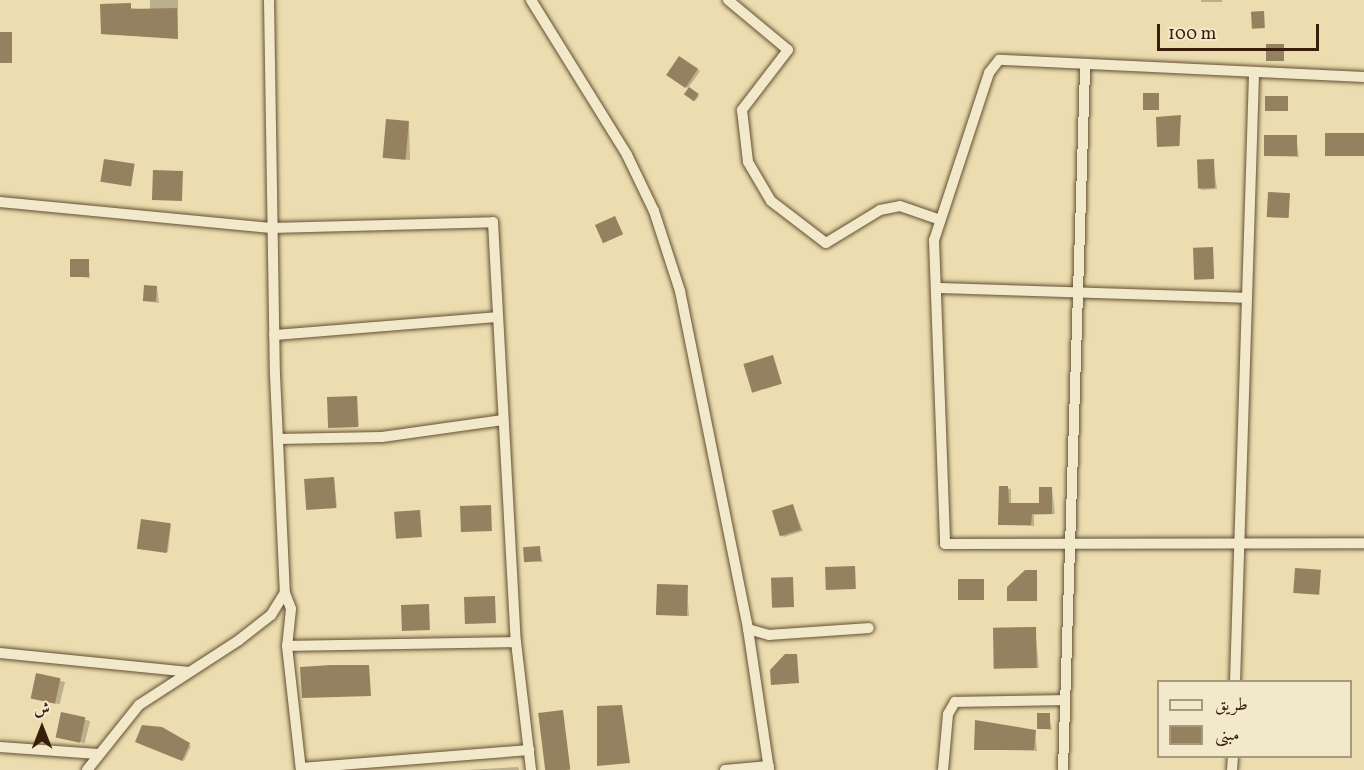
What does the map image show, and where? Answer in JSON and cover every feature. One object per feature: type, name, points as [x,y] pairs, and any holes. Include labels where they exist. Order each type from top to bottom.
[{"type":"street","points":[[269,0],[271,228],[278,439],[285,593],[291,609],[287,646],[301,769],[529,750]]},
{"type":"street","points":[[531,0],[627,155],[654,211],[680,291],[748,629],[769,768],[725,770]]},
{"type":"street","points":[[728,0],[788,50],[742,110],[748,162],[771,201],[826,243],[880,210],[900,206],[937,219]]},
{"type":"street","points":[[1364,77],[1086,68],[1008,58],[994,65],[937,219],[943,541],[952,546],[1364,543]]},
{"type":"street","points":[[1063,770],[1086,68]]},
{"type":"street","points":[[1235,680],[1254,74]]},
{"type":"street","points":[[0,202],[271,228],[494,222],[497,317],[516,642],[531,770]]},
{"type":"street","points":[[937,288],[1247,298]]},
{"type":"street","points":[[274,335],[497,317]]},
{"type":"street","points":[[278,439],[382,437],[503,420]]},
{"type":"street","points":[[87,770],[140,705],[271,615],[285,593]]},
{"type":"street","points":[[748,629],[769,635],[869,628]]},
{"type":"street","points":[[287,646],[516,642]]},
{"type":"street","points":[[0,653],[189,672]]},
{"type":"street","points":[[943,770],[948,714],[955,702],[1065,700]]},
{"type":"street","points":[[0,747],[98,754]]},
{"type":"building","points":[[131,3],[131,9],[177,8],[178,39],[101,34],[100,4]]},
{"type":"building","points":[[1264,11],[1265,28],[1252,29],[1251,12]]},
{"type":"building","points":[[0,32],[12,32],[12,63],[0,63]]},
{"type":"building","points":[[1266,44],[1284,44],[1284,61],[1266,61]]},
{"type":"building","points":[[679,56],[698,69],[685,88],[666,75]]},
{"type":"building","points":[[689,87],[699,94],[694,101],[684,94]]},
{"type":"building","points":[[1143,93],[1159,93],[1159,110],[1143,110]]},
{"type":"building","points":[[1265,96],[1288,96],[1288,111],[1265,111]]},
{"type":"building","points":[[1181,115],[1179,146],[1157,147],[1156,117]]},
{"type":"building","points":[[386,119],[409,121],[406,160],[383,158]]},
{"type":"building","points":[[1325,133],[1364,133],[1364,156],[1325,156]]},
{"type":"building","points":[[1264,135],[1297,135],[1297,156],[1264,156]]},
{"type":"building","points":[[104,159],[135,164],[131,187],[100,182]]},
{"type":"building","points":[[1214,159],[1215,188],[1198,189],[1197,160]]},
{"type":"building","points":[[153,170],[183,171],[182,201],[152,200]]},
{"type":"building","points":[[1268,192],[1290,193],[1289,218],[1267,217]]},
{"type":"building","points":[[615,216],[623,234],[603,243],[595,225]]},
{"type":"building","points":[[1213,247],[1214,279],[1194,280],[1193,248]]},
{"type":"building","points":[[70,259],[89,259],[89,277],[70,277]]},
{"type":"building","points":[[144,285],[157,286],[156,302],[143,301]]},
{"type":"building","points":[[773,355],[782,384],[752,393],[743,364]]},
{"type":"building","points":[[357,396],[358,427],[328,428],[327,397]]},
{"type":"building","points":[[334,477],[336,508],[306,510],[304,479]]},
{"type":"building","points":[[999,486],[1008,486],[1009,503],[1039,503],[1039,487],[1052,487],[1052,514],[1032,514],[1031,525],[998,525]]},
{"type":"building","points":[[793,504],[801,530],[780,536],[772,510]]},
{"type":"building","points":[[491,505],[492,531],[461,532],[460,506]]},
{"type":"building","points":[[420,510],[422,537],[396,539],[394,512]]},
{"type":"building","points":[[141,519],[171,523],[167,553],[137,549]]},
{"type":"building","points":[[540,546],[541,561],[524,562],[523,547]]},
{"type":"building","points":[[855,566],[856,589],[826,590],[825,567]]},
{"type":"building","points":[[1295,568],[1321,570],[1319,595],[1293,593]]},
{"type":"building","points":[[1025,570],[1037,570],[1037,601],[1007,601],[1007,587]]},
{"type":"building","points":[[793,577],[794,607],[772,608],[771,578]]},
{"type":"building","points":[[958,579],[984,579],[984,600],[958,600]]},
{"type":"building","points":[[657,584],[688,585],[687,616],[656,615]]},
{"type":"building","points":[[495,596],[496,623],[465,624],[464,597]]},
{"type":"building","points":[[429,604],[430,630],[402,631],[401,605]]},
{"type":"building","points":[[1036,627],[1037,668],[994,669],[993,628]]},
{"type":"building","points":[[785,654],[797,654],[799,683],[771,685],[770,670]]},
{"type":"building","points":[[369,665],[371,696],[302,698],[300,667]]},
{"type":"building","points":[[36,673],[60,678],[55,704],[31,698]]},
{"type":"building","points":[[622,705],[630,763],[597,766],[597,706]]},
{"type":"building","points":[[563,710],[570,770],[545,770],[538,713]]},
{"type":"building","points":[[61,712],[85,717],[80,743],[56,737]]},
{"type":"building","points":[[1037,713],[1050,713],[1050,729],[1037,729]]},
{"type":"building","points":[[975,720],[1036,730],[1034,750],[974,750]]},
{"type":"building","points":[[142,725],[162,727],[190,743],[182,761],[135,742]]}]
